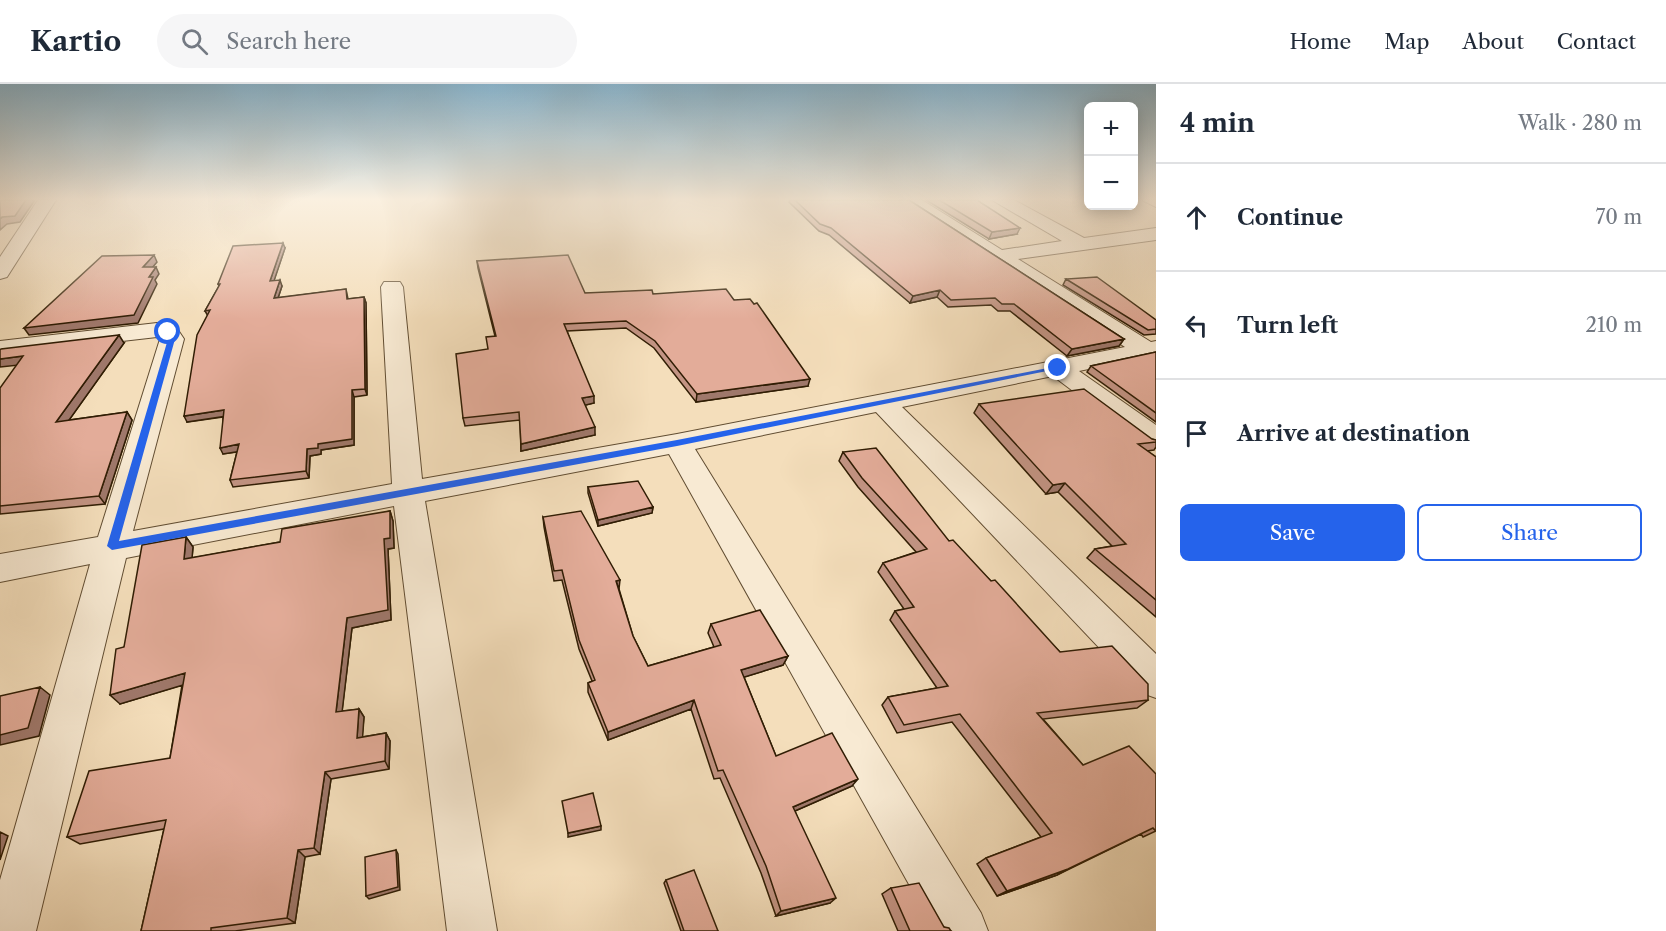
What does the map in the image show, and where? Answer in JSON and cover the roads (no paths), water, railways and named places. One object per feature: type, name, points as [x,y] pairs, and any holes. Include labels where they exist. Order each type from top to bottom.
[{"type":"street","points":[[0,273],[21,240]]},
{"type":"street","points":[[973,240],[1151,349]]},
{"type":"street","points":[[1072,240],[1082,245]]},
{"type":"street","points":[[999,256],[1119,240]]},
{"type":"street","points":[[392,288],[408,492],[472,931]]},
{"type":"street","points":[[0,348],[157,330],[168,332],[172,339],[112,546],[11,931]]},
{"type":"street","points":[[0,568],[677,443],[1151,349]]},
{"type":"street","points":[[1058,368],[1156,439]]},
{"type":"street","points":[[881,402],[1156,680]]},
{"type":"street","points":[[677,443],[963,931]]}]
